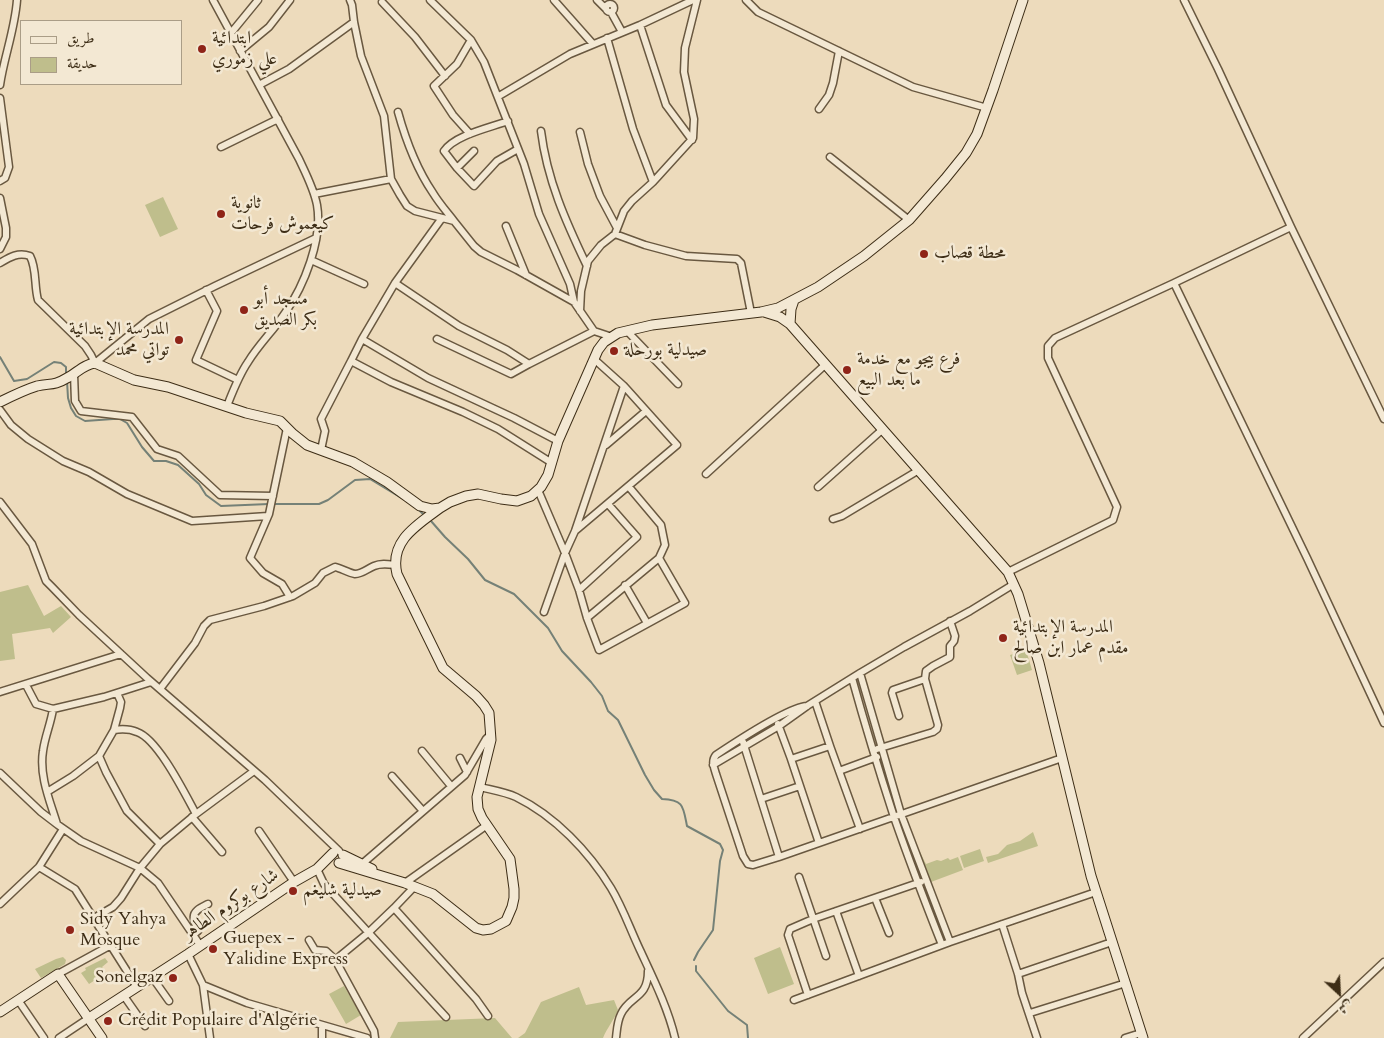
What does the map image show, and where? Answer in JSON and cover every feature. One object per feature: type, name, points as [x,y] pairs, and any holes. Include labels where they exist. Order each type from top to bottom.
[{"type":"main road","points":[[339,857],[388,878],[433,894],[476,928],[483,930],[491,929],[506,921],[514,898],[510,859],[487,826],[478,809],[477,797],[491,740],[489,713],[476,696],[443,668],[397,574],[395,565],[399,543],[418,525],[450,502],[478,494],[518,501],[531,496],[538,490],[548,475],[558,441],[598,350],[604,342],[618,333],[652,325],[762,312],[778,308],[818,286],[864,256],[910,220],[966,153],[977,134],[1023,0]]},
{"type":"main road","points":[[790,324],[791,308],[794,300]]},
{"type":"main road","points":[[762,312],[780,317],[790,324],[1008,572],[1018,594],[1039,663],[1091,876],[1142,1036]]},
{"type":"main road","points":[[0,402],[37,386],[55,384],[69,377],[88,363],[95,363],[134,380],[168,387],[246,413],[280,421],[308,444],[353,462],[387,482],[420,506],[440,508]]},
{"type":"main road","points":[[339,857],[362,864],[388,878]]},
{"type":"main road","name":"شارع بوكروم الطاهر","points":[[89,1018],[294,882],[339,857]]},
{"type":"main road","points":[[0,1012],[58,974],[102,1038]]},
{"type":"street","points":[[0,85],[17,0]]},
{"type":"street","points":[[213,0],[299,159],[314,194],[318,222],[311,260],[294,298],[286,312],[248,361],[227,406]]},
{"type":"street","points":[[217,8],[222,0]]},
{"type":"street","points":[[231,33],[258,0]]},
{"type":"street","points":[[240,51],[269,27],[290,0]]},
{"type":"street","points":[[350,0],[361,56],[384,116],[391,179],[407,206],[414,211],[454,221]]},
{"type":"street","points":[[430,0],[471,40],[484,62],[499,96],[524,164],[539,214],[570,284],[574,302],[594,331],[612,337]]},
{"type":"street","points":[[554,0],[593,44]]},
{"type":"street","points":[[597,0],[604,8],[611,6],[622,32]]},
{"type":"street","points":[[499,96],[570,54],[640,25],[693,0]]},
{"type":"street","points":[[580,311],[581,291],[588,261],[616,231],[624,211],[632,201],[653,182],[693,138],[694,120],[684,72],[686,48],[697,0]]},
{"type":"street","points":[[746,0],[758,12],[913,87],[987,108]]},
{"type":"street","points":[[1184,0],[1384,419]]},
{"type":"street","points":[[382,2],[415,37],[445,76]]},
{"type":"street","points":[[259,85],[289,69],[354,22]]},
{"type":"street","points":[[640,25],[666,105],[692,140]]},
{"type":"street","points":[[607,38],[633,129],[653,182]]},
{"type":"street","points":[[470,134],[453,115],[434,86],[457,64],[471,40]]},
{"type":"street","points":[[819,109],[829,95],[839,51]]},
{"type":"street","points":[[0,98],[9,167],[5,178],[0,181]]},
{"type":"street","points":[[398,112],[409,149],[421,175],[433,194],[474,246],[481,252],[574,302]]},
{"type":"street","points":[[222,147],[278,119]]},
{"type":"street","points":[[508,121],[470,134],[452,143],[444,151],[456,168],[474,186],[497,161],[518,149]]},
{"type":"street","points":[[541,131],[548,167],[564,218],[587,266]]},
{"type":"street","points":[[580,132],[588,164],[616,231],[644,245],[686,256],[737,259],[741,263],[751,313]]},
{"type":"street","points":[[456,168],[474,150]]},
{"type":"street","points":[[830,157],[910,220]]},
{"type":"street","points":[[314,194],[391,179]]},
{"type":"street","points":[[0,198],[6,237],[0,249]]},
{"type":"street","points":[[321,450],[325,431],[321,419],[362,339],[395,283],[442,218]]},
{"type":"street","points":[[506,226],[526,275]]},
{"type":"street","points":[[1008,572],[1113,520],[1117,507],[1048,358],[1048,346],[1055,338],[1174,284],[1291,227]]},
{"type":"street","points":[[0,263],[15,255],[23,254],[30,256],[33,263],[38,300],[85,346],[95,363],[149,319],[316,238]]},
{"type":"street","points":[[311,260],[364,284]]},
{"type":"street","points":[[395,283],[460,326],[507,350],[529,364]]},
{"type":"street","points":[[1174,284],[1287,516],[1384,723]]},
{"type":"street","points":[[206,290],[217,311],[196,360],[238,380]]},
{"type":"street","points":[[437,339],[511,374],[594,331]]},
{"type":"street","points":[[627,331],[678,384]]},
{"type":"street","points":[[362,339],[428,378],[514,418],[558,441]]},
{"type":"street","points":[[575,531],[677,445],[624,386],[594,359]]},
{"type":"street","points":[[351,361],[392,382],[498,429],[552,463]]},
{"type":"street","points":[[706,474],[826,364]]},
{"type":"street","points":[[69,377],[75,401],[81,411],[132,417],[157,449],[178,456],[220,495],[272,501]]},
{"type":"street","points":[[544,612],[575,531],[624,386]]},
{"type":"street","points":[[0,410],[11,425],[28,439],[63,461],[89,472],[127,494],[192,521],[268,516]]},
{"type":"street","points":[[605,446],[646,411]]},
{"type":"street","points":[[287,428],[268,516],[250,558],[263,573],[282,584],[290,597]]},
{"type":"street","points":[[818,487],[883,429]]},
{"type":"street","points":[[833,519],[842,516],[920,470]]},
{"type":"street","points":[[587,618],[659,558],[665,545],[661,525],[629,487]]},
{"type":"street","points":[[538,490],[579,590],[599,650],[685,603],[659,558]]},
{"type":"street","points":[[0,502],[32,544],[46,581],[79,615],[151,682],[254,771],[339,857]]},
{"type":"street","points":[[579,590],[637,538],[608,504]]},
{"type":"street","points":[[160,689],[210,620],[290,597],[315,583],[323,572],[335,567],[344,569],[352,574],[358,574],[384,563],[395,565]]},
{"type":"street","points":[[1014,584],[852,678],[779,726],[716,755],[713,765],[745,860],[748,864],[753,865],[1062,758]]},
{"type":"street","points":[[625,585],[647,624]]},
{"type":"street","points":[[873,750],[933,732],[937,729],[938,725],[925,679],[926,671],[950,657],[950,646],[955,636],[950,622]]},
{"type":"street","points":[[0,692],[121,654]]},
{"type":"street","points":[[860,674],[901,814],[950,942]]},
{"type":"street","points":[[852,678],[894,817],[942,945]]},
{"type":"street","points":[[899,716],[892,693],[894,690],[925,679]]},
{"type":"street","points":[[26,685],[36,704],[53,709],[117,693],[151,682]]},
{"type":"street","points":[[48,792],[74,776],[99,756],[114,730],[120,708],[117,693]]},
{"type":"street","points":[[815,701],[838,771],[860,829]]},
{"type":"street","points":[[743,742],[775,719],[801,706],[807,706]]},
{"type":"street","points":[[0,904],[39,867],[60,827],[51,804],[42,770],[42,752],[46,733],[52,721],[53,709]]},
{"type":"street","points":[[775,719],[791,759],[819,843]]},
{"type":"street","points":[[114,730],[137,731],[151,742],[171,771],[194,816],[222,852]]},
{"type":"street","points":[[362,864],[467,772],[486,739],[491,734]]},
{"type":"street","points":[[743,742],[779,857]]},
{"type":"street","points":[[791,759],[830,746]]},
{"type":"street","points":[[422,752],[452,786]]},
{"type":"street","points":[[838,771],[883,755]]},
{"type":"street","points":[[99,756],[127,811],[160,844]]},
{"type":"street","points":[[460,758],[467,772]]},
{"type":"street","points":[[94,918],[113,907],[140,868],[160,844],[254,771]]},
{"type":"street","points":[[0,773],[60,827],[81,841],[140,868],[158,883],[200,946]]},
{"type":"street","points":[[392,776],[423,811]]},
{"type":"street","points":[[761,799],[800,786]]},
{"type":"street","points":[[480,787],[516,797],[533,807],[552,820],[596,866],[611,889],[648,965],[672,1024],[675,1038]]},
{"type":"street","points":[[46,816],[50,811],[51,804]]},
{"type":"street","points":[[405,883],[487,826]]},
{"type":"street","points":[[259,830],[294,882]]},
{"type":"street","points":[[39,867],[75,889],[137,987]]},
{"type":"street","points":[[316,869],[324,884],[446,1017]]},
{"type":"street","points":[[799,877],[826,956]]},
{"type":"street","points":[[808,994],[788,935],[790,929],[813,919],[926,881]]},
{"type":"street","points":[[375,1038],[374,1031],[338,962],[340,956],[368,933],[414,887]]},
{"type":"street","points":[[794,1000],[950,942],[1096,892]]},
{"type":"street","points":[[876,898],[889,933]]},
{"type":"street","points":[[193,935],[198,932],[194,920],[195,912],[208,904]]},
{"type":"street","points":[[394,908],[471,993],[488,1016]]},
{"type":"street","points":[[836,911],[859,976]]},
{"type":"street","points":[[1002,924],[1037,1038]]},
{"type":"street","points":[[309,940],[315,950],[326,952],[338,962]]},
{"type":"street","points":[[1018,974],[1112,942]]},
{"type":"street","points":[[58,974],[111,945]]},
{"type":"street","points":[[188,954],[203,985],[210,1038]]},
{"type":"street","points":[[1303,1038],[1384,962]]},
{"type":"street","points":[[616,1038],[621,1014],[647,986],[648,965]]},
{"type":"street","points":[[152,977],[169,1001]]},
{"type":"street","points":[[1030,1013],[1126,983]]},
{"type":"street","points":[[203,985],[247,1003],[367,1038]]},
{"type":"street","points":[[124,996],[145,1026]]},
{"type":"street","points":[[18,1000],[44,1038]]},
{"type":"street","points":[[59,1038],[89,1018]]},
{"type":"street","points":[[322,1025],[322,1038]]},
{"type":"street","points":[[1125,1038],[1142,1036]]},
{"type":"green space","points":[[163,197],[178,229],[160,237],[145,205]]},
{"type":"green space","points":[[28,585],[44,616],[61,606],[71,617],[53,633],[50,628],[12,634],[15,659],[0,661],[0,592]]},
{"type":"green space","points":[[1026,650],[1032,670],[1017,675],[1010,655]]},
{"type":"green space","points":[[1033,832],[1038,846],[988,863],[986,857],[998,854],[1007,845],[1020,841]]},
{"type":"green space","points":[[980,849],[984,861],[964,868],[960,856]]},
{"type":"green space","points":[[919,852],[926,864],[937,860],[941,861],[948,858],[950,860],[958,857],[963,870],[931,882]]},
{"type":"green space","points":[[780,947],[794,984],[768,994],[754,958]]},
{"type":"green space","points":[[63,957],[66,960],[65,964],[41,978],[35,969],[56,959]]},
{"type":"green space","points":[[105,958],[108,962],[102,967],[106,973],[89,984],[81,973],[86,970],[85,968]]},
{"type":"green space","points":[[344,986],[361,1015],[346,1024],[329,994]]},
{"type":"green space","points":[[579,987],[586,1005],[614,1000],[618,1010],[603,1038],[518,1038],[525,1033],[541,1002]]},
{"type":"green space","points":[[495,1018],[512,1038],[390,1038],[398,1022]]},
{"type":"waterway","points":[[0,357],[14,381],[27,379],[54,362],[61,363],[66,367],[66,374]]},
{"type":"waterway","points":[[67,381],[68,398],[76,416],[85,421],[120,419],[127,423],[142,447],[154,461],[166,461],[178,465],[199,484],[206,495],[221,506],[269,504]]},
{"type":"waterway","points":[[274,504],[319,504],[328,500],[355,480],[370,479],[408,502]]},
{"type":"waterway","points":[[418,509],[423,514]]},
{"type":"waterway","points":[[431,521],[468,559],[485,580],[514,594],[548,628],[562,651],[591,682],[602,696],[608,711],[618,720],[654,790],[662,799],[675,801],[681,805],[687,826],[720,844],[723,850],[720,861],[713,930],[694,960]]},
{"type":"waterway","points":[[696,966],[696,971],[728,1011],[747,1025],[748,1038]]},
{"type":"place","name":"ابتدائية علي زموري","points":[[202,49]]},
{"type":"place","name":"ثانوية كيعموش فرحات","points":[[221,214]]},
{"type":"place","name":"محطة قصاب","points":[[924,254]]},
{"type":"place","name":"مسجد أبو بكر الصديق","points":[[244,310]]},
{"type":"place","name":"المدرسة الإبتدائية تواتي محمد","points":[[179,340]]},
{"type":"place","name":"صيدلية بورحلة","points":[[614,351]]},
{"type":"place","name":"فرع بيجو مع خدمة ما بعد البيع","points":[[847,370]]},
{"type":"place","name":"المدرسة الإبتدائية مقدم عمار ابن صالح","points":[[1003,638]]},
{"type":"place","name":"صيدلية شليغم","points":[[293,891]]},
{"type":"place","name":"Sidy Yahya Mosque","points":[[70,930]]},
{"type":"place","name":"Guepex - Yalidine Express","points":[[213,949]]},
{"type":"place","name":"Sonelgaz","points":[[173,978]]},
{"type":"place","name":"Crédit Populaire d'Algérie","points":[[108,1021]]}]
